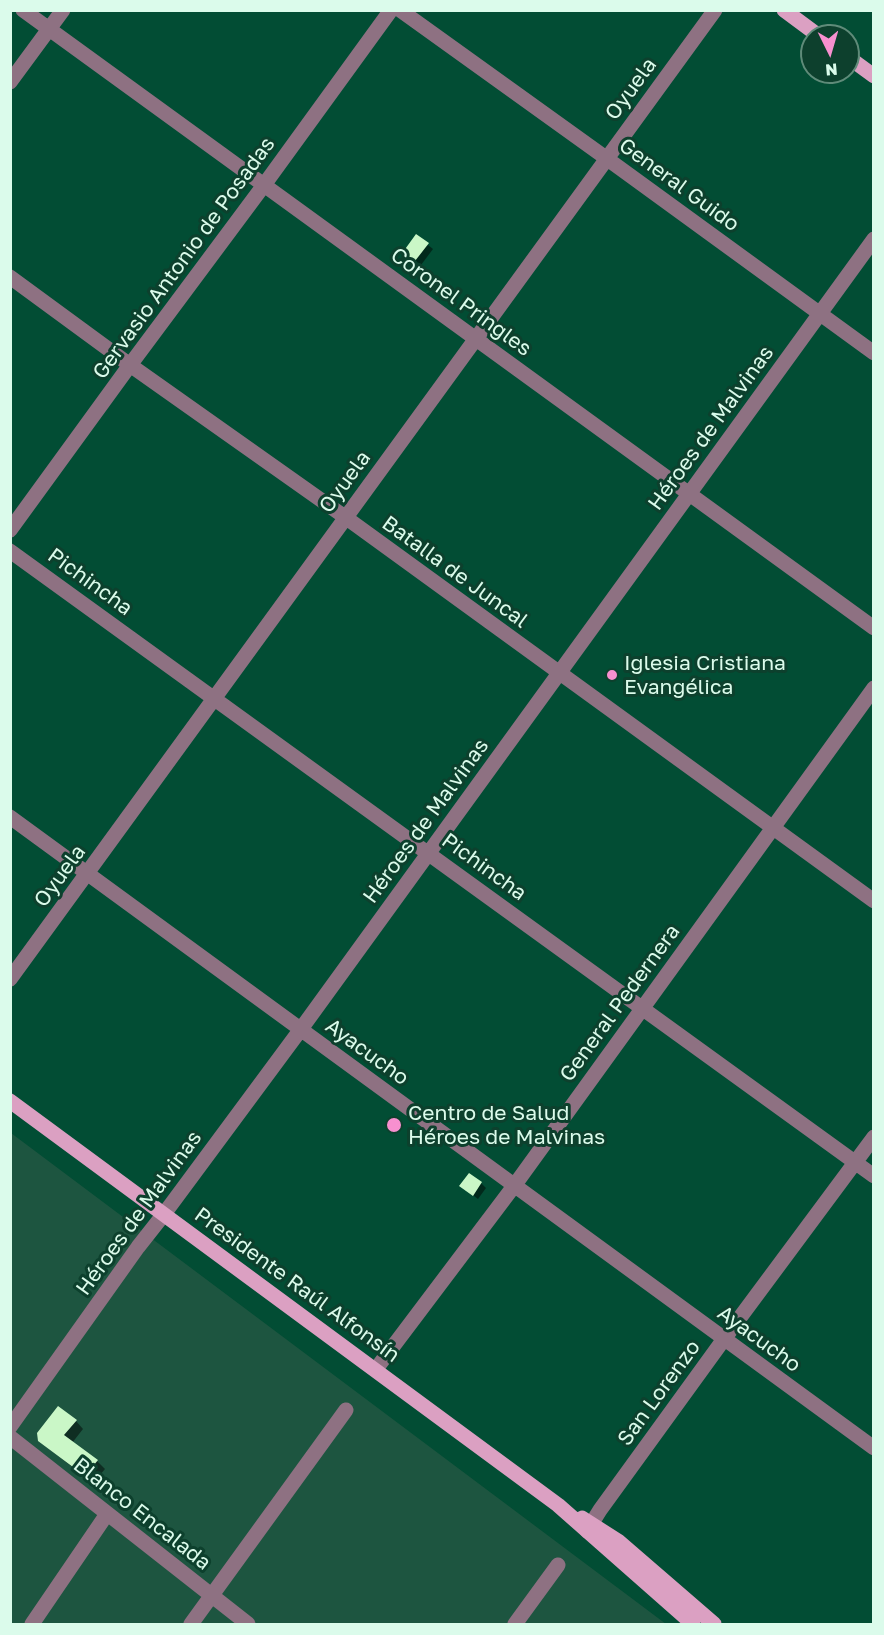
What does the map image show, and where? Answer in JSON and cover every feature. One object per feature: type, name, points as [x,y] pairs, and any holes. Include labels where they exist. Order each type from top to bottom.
[{"type":"main road","points":[[784,10],[803,24]]},
{"type":"main road","points":[[860,66],[873,75]]},
{"type":"main road","name":"Presidente Raúl Alfonsín","points":[[10,1101],[558,1505],[590,1527],[625,1546],[714,1624]]},
{"type":"main road","name":"Presidente Raúl Alfonsín","points":[[590,1527],[693,1624]]},
{"type":"street","name":"Coronel Pringles","points":[[23,10],[873,628]]},
{"type":"street","points":[[10,82],[63,10]]},
{"type":"street","name":"Gervasio Antonio de Posadas","points":[[10,530],[391,10]]},
{"type":"street","name":"General Guido","points":[[400,10],[873,353]]},
{"type":"street","name":"Oyuela","points":[[10,979],[714,10]]},
{"type":"street","name":"Héroes de Malvinas","points":[[10,1427],[138,1247],[301,1029],[560,674],[873,239]]},
{"type":"street","name":"Batalla de Juncal","points":[[10,277],[345,517],[873,901]]},
{"type":"street","name":"Pichincha","points":[[10,551],[873,1176]]},
{"type":"street","name":"General Pedernera","points":[[376,1369],[514,1186],[873,688]]},
{"type":"street","name":"Ayacucho","points":[[10,817],[873,1448]]},
{"type":"street","name":"San Lorenzo","points":[[590,1527],[724,1339],[873,1137]]},
{"type":"street","points":[[190,1624],[346,1410]]},
{"type":"street","name":"Blanco Encalada","points":[[10,1437],[248,1624]]},
{"type":"street","points":[[32,1624],[108,1514]]},
{"type":"street","points":[[516,1624],[558,1565]]},
{"type":"shaded area","points":[[11,1133],[666,1624],[11,1624]]},
{"type":"building","points":[[416,234],[429,243],[415,261],[403,252]]},
{"type":"building","points":[[469,1173],[482,1182],[473,1196],[459,1186]]},
{"type":"building","points":[[58,1406],[77,1420],[64,1435],[98,1460],[85,1476],[38,1441],[37,1433]]},
{"type":"place","name":"Iglesia Cristiana Evangélica","points":[[612,675]]},
{"type":"place","name":"Centro de Salud Héroes de Malvinas","points":[[394,1125]]}]
